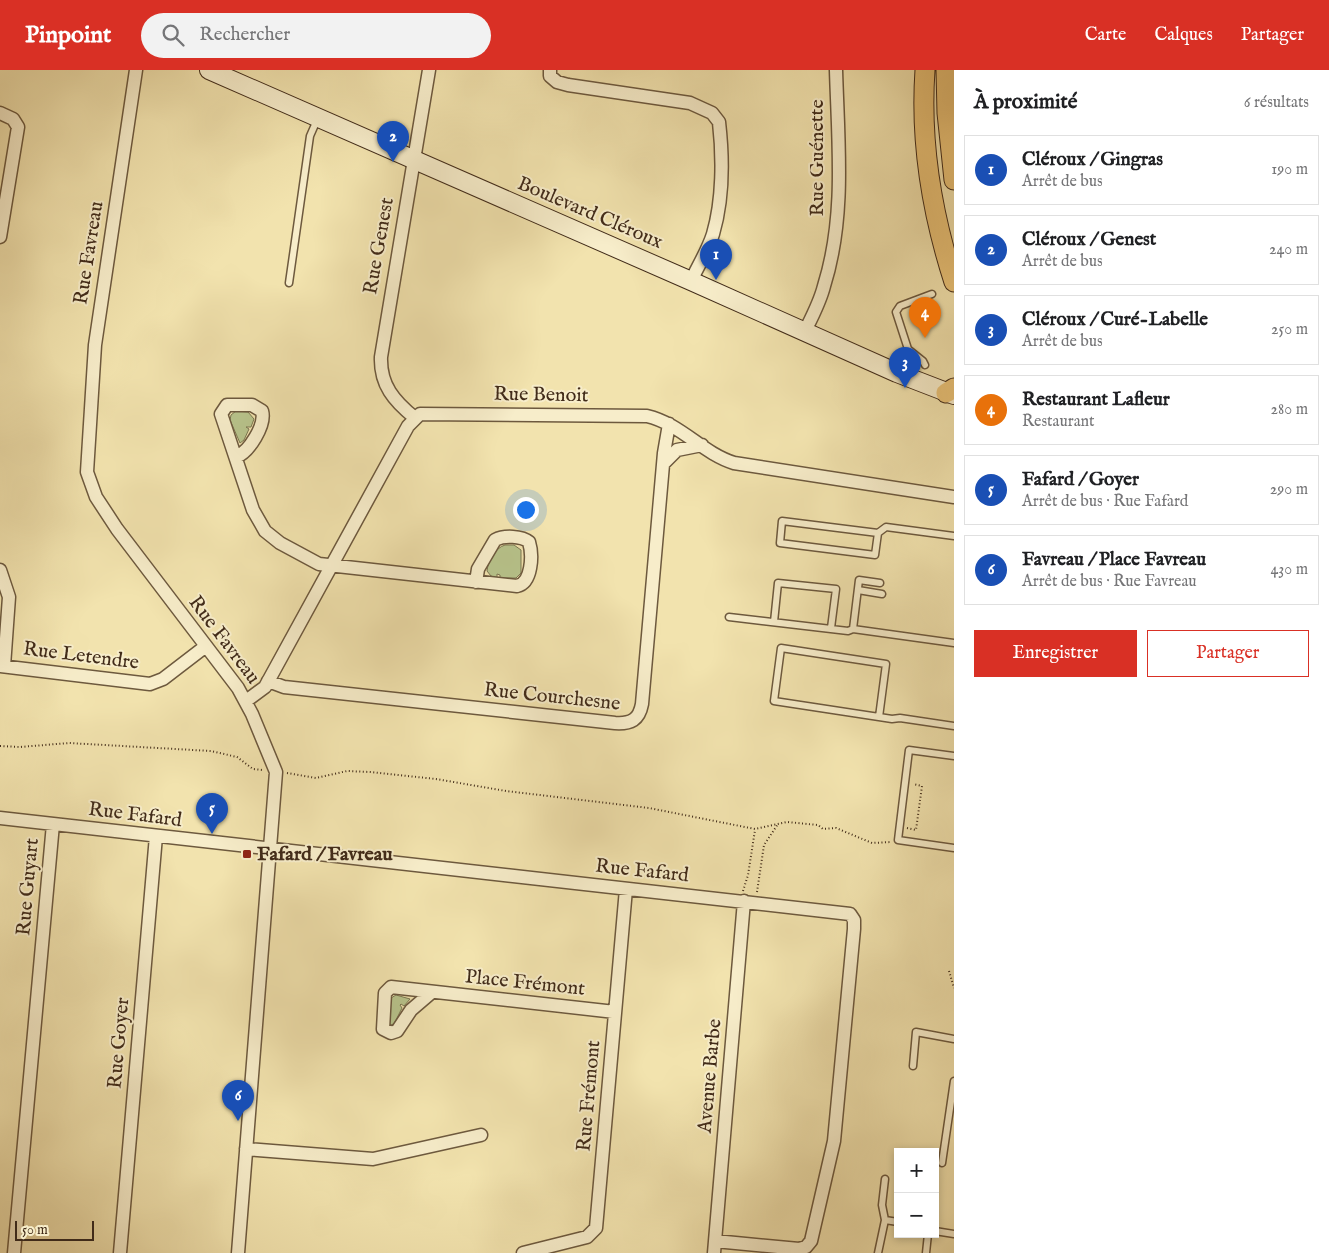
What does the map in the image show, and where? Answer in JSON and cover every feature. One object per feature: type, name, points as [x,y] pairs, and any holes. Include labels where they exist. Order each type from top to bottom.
[{"type":"main road","points":[[925,70],[924,113],[929,173],[940,232],[954,282]]},
{"type":"main road","points":[[946,70],[954,180]]},
{"type":"street","name":"Rue Favreau","points":[[136,70],[96,330],[87,472],[96,497],[117,529],[246,701],[276,772],[238,1253]]},
{"type":"street","name":"Boulevard Cléroux","points":[[209,70],[414,161],[691,280],[896,373],[951,392]]},
{"type":"street","name":"Rue Genest","points":[[414,418],[390,394],[384,382],[381,363],[390,296],[429,70]]},
{"type":"street","points":[[550,70],[550,76],[557,82],[568,86],[690,103],[712,113],[719,122],[719,195],[715,221],[711,239],[691,280]]},
{"type":"street","name":"Rue Guénette","points":[[804,331],[826,281],[836,220],[840,185],[836,70]]},
{"type":"street","points":[[0,113],[17,122],[18,134],[0,237]]},
{"type":"street","name":"Rue Benoit","points":[[414,418],[429,412],[632,415],[654,418],[669,424],[723,459],[740,465],[954,497]]},
{"type":"street","points":[[246,701],[263,690],[414,418]]},
{"type":"street","name":"Rue Courchesne","points":[[268,681],[284,687],[615,723],[632,722],[640,713],[642,704],[663,464],[669,424]]},
{"type":"street","points":[[663,464],[677,450],[702,446]]},
{"type":"street","points":[[236,457],[250,504],[268,534],[319,564],[332,566],[476,582],[513,586],[522,585],[528,577],[529,542],[520,538],[499,538],[495,540],[478,569],[476,582]]},
{"type":"street","points":[[0,570],[9,597],[2,666]]},
{"type":"street","name":"Rue Letendre","points":[[2,666],[150,684],[163,679],[206,646]]},
{"type":"street","name":"Rue Fafard","points":[[0,818],[626,889],[743,897],[847,914],[854,920],[854,928],[834,1141],[811,1241],[806,1247],[799,1250],[714,1247]]},
{"type":"street","name":"Rue Guyart","points":[[14,1253],[53,824]]},
{"type":"street","name":"Rue Goyer","points":[[120,1253],[156,836]]},
{"type":"street","name":"Rue Frémont","points":[[523,1253],[588,1237],[596,1228],[626,889]]},
{"type":"street","name":"Avenue Barbe","points":[[714,1247],[743,897]]},
{"type":"street","name":"Place Frémont","points":[[432,992],[615,1012]]},
{"type":"street","points":[[246,1148],[373,1159],[481,1135]]},
{"type":"lane","points":[[288,283],[310,136],[318,118]]},
{"type":"lane","points":[[926,365],[908,349],[896,312],[900,306],[932,294]]},
{"type":"lane","points":[[878,533],[876,555],[780,543],[782,521],[878,533],[886,527],[954,536]]},
{"type":"lane","points":[[853,629],[859,580],[880,583]]},
{"type":"lane","points":[[774,622],[778,583],[836,589],[831,628]]},
{"type":"lane","points":[[858,590],[882,594]]},
{"type":"lane","points":[[729,618],[848,631],[853,629],[954,643]]},
{"type":"lane","points":[[880,717],[886,664],[781,648],[774,701],[880,717],[954,726]]},
{"type":"lane","points":[[954,756],[909,750],[898,840],[954,848]]},
{"type":"lane","points":[[912,1066],[916,1032],[954,1039]]},
{"type":"lane","points":[[942,1163],[951,1124],[954,1081]]},
{"type":"lane","points":[[878,1253],[885,1220],[882,1205],[885,1180]]},
{"type":"lane","points":[[885,1220],[894,1221]]},
{"type":"lane","points":[[939,1231],[954,1234]]},
{"type":"lane","points":[[926,1253],[928,1238]]},
{"type":"path","points":[[0,746],[20,747],[69,743],[211,751],[237,757],[253,769],[266,770]]},
{"type":"path","points":[[287,773],[316,778],[347,771],[436,779],[506,792],[649,808],[755,829],[787,822],[818,825],[823,829],[836,828],[877,844],[898,840]]},
{"type":"path","points":[[914,775],[913,784],[922,786],[916,830]]},
{"type":"path","points":[[756,895],[764,845],[778,824]]},
{"type":"path","points":[[743,897],[755,829]]},
{"type":"path","points":[[949,971],[954,988]]},
{"type":"green space","points":[[236,411],[248,412],[254,419],[251,427],[246,427],[249,429],[244,440],[240,443],[230,420],[231,415]]},
{"type":"green space","points":[[505,545],[514,545],[521,550],[521,573],[516,578],[500,578],[500,575],[497,574],[497,578],[491,576],[487,571],[493,555]]},
{"type":"green space","points":[[396,995],[410,999],[404,1006],[400,1005],[402,1008],[394,1024],[390,1025],[391,998]]},
{"type":"place","name":"Cléroux / Genest","points":[[393,162]]},
{"type":"place","name":"Cléroux / Gingras","points":[[716,280]]},
{"type":"place","name":"Restaurant Lafleur","points":[[925,338]]},
{"type":"place","name":"Cléroux / Curé-Labelle","points":[[905,388]]},
{"type":"place","name":"Fafard / Goyer","points":[[212,834]]},
{"type":"place","name":"Fafard / Favreau","points":[[247,854]]},
{"type":"place","name":"Favreau / Place Favreau","points":[[238,1121]]}]
